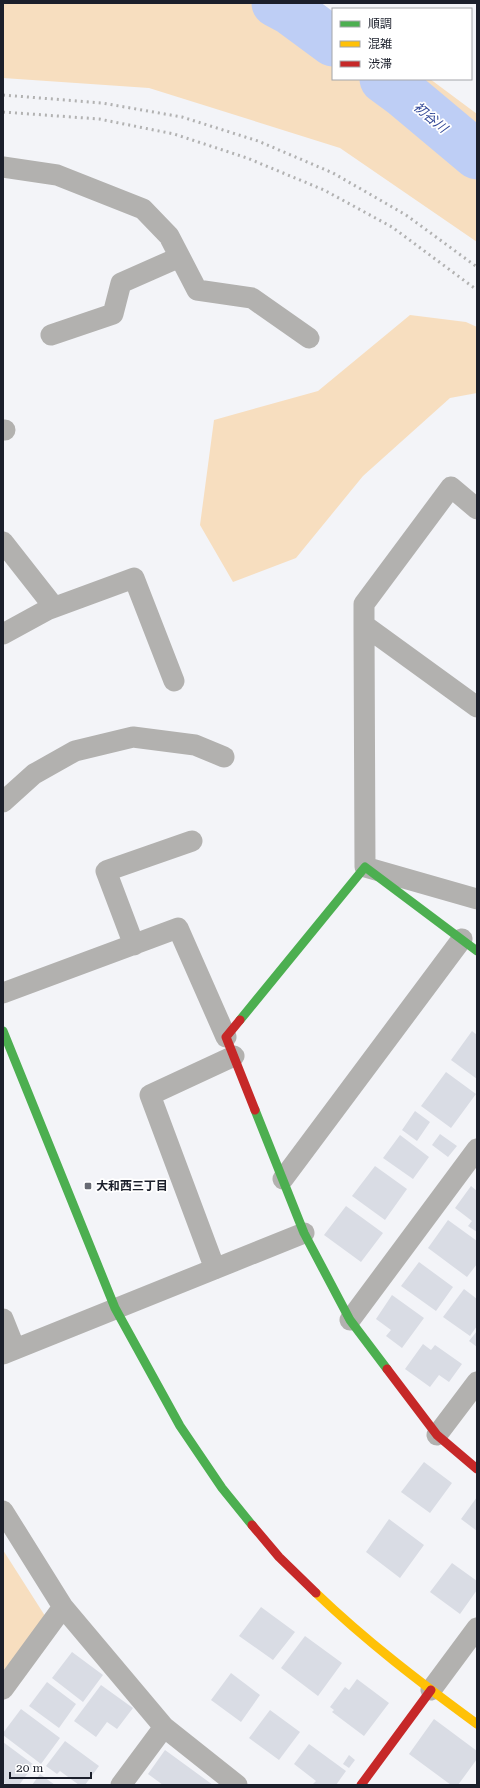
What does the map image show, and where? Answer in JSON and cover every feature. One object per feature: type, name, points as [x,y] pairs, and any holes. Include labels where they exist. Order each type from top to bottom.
[{"type":"street","points":[[3,167],[57,176],[143,208],[169,236],[197,290],[252,298],[309,338]]},
{"type":"street","points":[[51,334],[113,314],[121,284],[180,257]]},
{"type":"street","points":[[215,1269],[150,1095],[230,1046],[365,867],[364,604],[451,487],[477,509]]},
{"type":"street","points":[[3,542],[54,607]]},
{"type":"street","points":[[3,634],[54,607],[134,578],[174,681]]},
{"type":"street","points":[[364,625],[477,706]]},
{"type":"street","points":[[3,802],[34,774],[75,751],[133,737],[195,745],[224,757]]},
{"type":"street","points":[[134,945],[106,871],[192,841]]},
{"type":"street","points":[[365,867],[477,899]]},
{"type":"street","points":[[283,1179],[469,945],[365,867]]},
{"type":"street","points":[[3,993],[178,928],[230,1046],[304,1232],[350,1320],[437,1435],[477,1469]]},
{"type":"street","points":[[3,1032],[115,1308],[180,1426],[226,1494],[279,1557],[347,1623],[431,1690],[477,1724]]},
{"type":"street","points":[[350,1320],[477,1150]]},
{"type":"street","points":[[3,1319],[9,1352],[304,1232]]},
{"type":"street","points":[[437,1435],[477,1382]]},
{"type":"street","points":[[3,1510],[63,1607],[164,1727],[237,1785]]},
{"type":"street","points":[[3,1689],[63,1607]]},
{"type":"street","points":[[361,1785],[477,1628]]},
{"type":"street","points":[[121,1785],[164,1727]]},
{"type":"shaded area","points":[[3,3],[251,3],[332,32],[332,80],[431,80],[477,114],[477,242],[340,148],[149,88],[3,78]]},
{"type":"shaded area","points":[[410,315],[466,322],[477,327],[477,393],[450,398],[363,476],[296,558],[233,582],[200,525],[214,420],[318,391]]},
{"type":"shaded area","points":[[3,1550],[47,1619],[3,1681]]},
{"type":"building","points":[[472,1031],[477,1035],[477,1079],[451,1060]]},
{"type":"building","points":[[446,1072],[476,1094],[451,1128],[421,1106]]},
{"type":"building","points":[[415,1111],[430,1122],[417,1141],[402,1130]]},
{"type":"building","points":[[440,1134],[457,1146],[448,1157],[432,1145]]},
{"type":"building","points":[[400,1135],[429,1157],[413,1179],[383,1158]]},
{"type":"building","points":[[375,1166],[407,1189],[385,1220],[352,1196]]},
{"type":"building","points":[[471,1186],[477,1191],[477,1232],[468,1226],[472,1221],[455,1208]]},
{"type":"building","points":[[346,1206],[383,1233],[361,1262],[324,1235]]},
{"type":"building","points":[[448,1220],[477,1241],[477,1264],[467,1277],[428,1248]]},
{"type":"building","points":[[419,1262],[453,1287],[436,1311],[401,1286]]},
{"type":"building","points":[[464,1289],[477,1299],[477,1326],[470,1336],[443,1317]]},
{"type":"building","points":[[392,1295],[424,1318],[402,1348],[386,1336],[391,1330],[376,1319]]},
{"type":"building","points":[[477,1331],[477,1347],[469,1341]]},
{"type":"building","points":[[423,1344],[431,1350],[435,1345],[462,1364],[449,1382],[439,1375],[430,1387],[405,1369]]},
{"type":"building","points":[[424,1462],[452,1483],[430,1513],[401,1492]]},
{"type":"building","points":[[477,1497],[477,1531],[461,1519]]},
{"type":"building","points":[[389,1519],[424,1545],[400,1578],[366,1552]]},
{"type":"building","points":[[452,1563],[477,1581],[477,1590],[460,1614],[430,1592]]},
{"type":"building","points":[[261,1607],[295,1632],[273,1660],[239,1636]]},
{"type":"building","points":[[305,1636],[342,1663],[318,1696],[281,1668]]},
{"type":"building","points":[[72,1652],[103,1675],[83,1702],[52,1678]]},
{"type":"building","points":[[231,1673],[260,1695],[241,1722],[211,1700]]},
{"type":"building","points":[[357,1679],[389,1703],[364,1736],[332,1712],[334,1710],[330,1707],[345,1687],[349,1690]]},
{"type":"building","points":[[47,1682],[76,1704],[59,1728],[29,1706]]},
{"type":"building","points":[[101,1685],[133,1708],[117,1729],[107,1722],[96,1737],[74,1721]]},
{"type":"building","points":[[21,1709],[60,1738],[41,1764],[3,1735]]},
{"type":"building","points":[[270,1710],[300,1732],[279,1760],[249,1738]]},
{"type":"building","points":[[434,1719],[477,1751],[477,1759],[458,1785],[451,1785],[409,1754]]},
{"type":"building","points":[[65,1741],[99,1766],[85,1785],[79,1785],[60,1771],[57,1774],[46,1766]]},
{"type":"building","points":[[3,1742],[34,1765],[19,1785],[7,1785],[3,1782]]},
{"type":"building","points":[[309,1744],[346,1771],[336,1785],[312,1785],[316,1781],[294,1764]]},
{"type":"building","points":[[165,1750],[213,1785],[163,1785],[148,1774]]},
{"type":"building","points":[[349,1755],[355,1760],[349,1768],[343,1764]]},
{"type":"building","points":[[40,1774],[55,1785],[32,1785]]},
{"type":"waterway","name":"初谷川","points":[[276,3],[291,11],[332,41]]},
{"type":"waterway","name":"初谷川","points":[[385,80],[477,155]]},
{"type":"railway","points":[[3,95],[102,103],[182,117],[258,141],[333,173],[406,215],[477,267]]},
{"type":"railway","points":[[3,112],[99,119],[174,134],[247,158],[324,190],[392,227],[477,290]]},
{"type":"traffic: fast","points":[[240,1020],[365,867],[477,951]]},
{"type":"traffic: fast","points":[[3,1031],[115,1308],[180,1426],[222,1488],[252,1525]]},
{"type":"traffic: fast","points":[[255,1110],[304,1233],[350,1320],[387,1369]]},
{"type":"traffic: slow","points":[[316,1593],[354,1628],[394,1661],[477,1724]]},
{"type":"traffic: jam","points":[[240,1020],[226,1037],[255,1110]]},
{"type":"traffic: jam","points":[[387,1369],[437,1435],[477,1469]]},
{"type":"traffic: jam","points":[[252,1525],[279,1557],[316,1593]]},
{"type":"traffic: jam","points":[[361,1785],[431,1690]]},
{"type":"place","name":"大和西三丁目","points":[[88,1186]]}]
